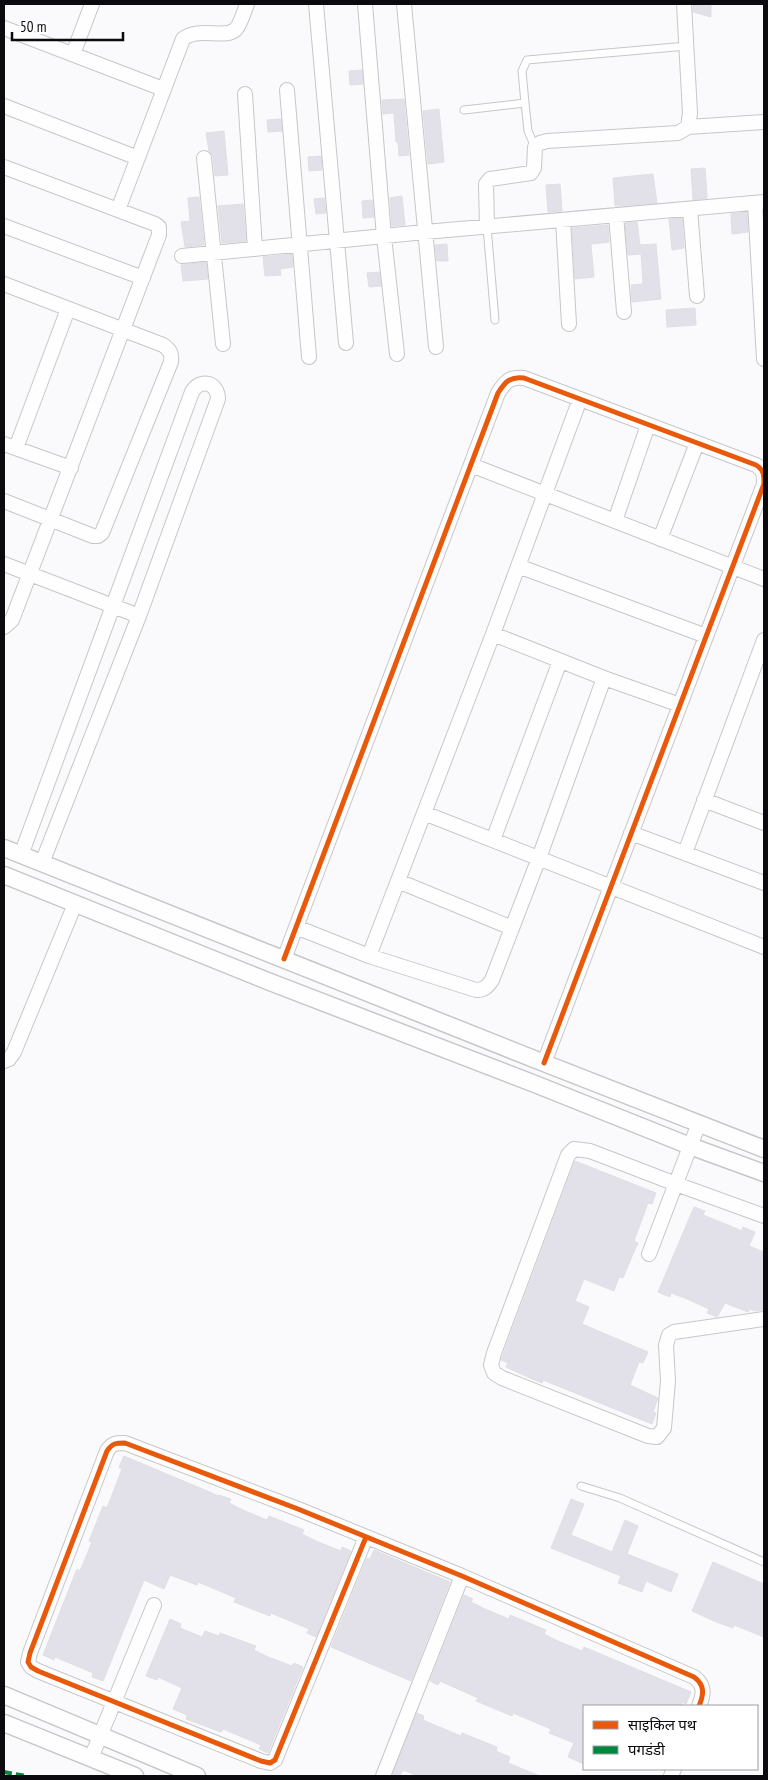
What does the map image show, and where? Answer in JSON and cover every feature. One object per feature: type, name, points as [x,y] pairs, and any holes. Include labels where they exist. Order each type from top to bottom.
[{"type":"street","points":[[73,54],[92,4]]},
{"type":"street","points":[[118,210],[183,39],[195,32],[222,34],[235,31],[247,4]]},
{"type":"street","points":[[316,4],[346,343]]},
{"type":"street","points":[[365,4],[384,237],[397,354]]},
{"type":"street","points":[[404,4],[436,347]]},
{"type":"street","points":[[684,4],[690,113],[688,127]]},
{"type":"street","points":[[4,28],[163,89]]},
{"type":"street","points":[[288,90],[309,357]]},
{"type":"street","points":[[245,94],[255,249]]},
{"type":"street","points":[[4,106],[138,158]]},
{"type":"street","points":[[487,227],[486,184],[490,179],[498,177],[524,176],[531,173],[534,168],[535,147],[540,143],[678,133],[688,127],[764,122]]},
{"type":"street","points":[[204,158],[223,344]]},
{"type":"street","points":[[4,167],[159,227],[159,235],[124,330],[51,520],[12,620],[4,627]]},
{"type":"street","points":[[182,256],[425,232],[760,203],[764,359]]},
{"type":"street","points":[[690,209],[697,296]]},
{"type":"street","points":[[616,215],[624,312]]},
{"type":"street","points":[[563,220],[569,324]]},
{"type":"street","points":[[4,226],[143,278]]},
{"type":"street","points":[[4,284],[163,345],[170,349],[171,362],[102,533],[98,536],[93,536],[4,501]]},
{"type":"street","points":[[68,309],[10,446],[71,468]]},
{"type":"street","points":[[284,959],[498,393],[509,380],[516,377],[524,378],[756,464],[762,469],[764,484],[544,1063]]},
{"type":"street","points":[[21,855],[192,392],[199,384],[208,384],[215,387],[218,392],[218,399],[138,616],[42,863]]},
{"type":"street","points":[[369,956],[493,634],[580,399]]},
{"type":"street","points":[[615,521],[648,425]]},
{"type":"street","points":[[660,539],[697,443]]},
{"type":"street","points":[[471,465],[764,579]]},
{"type":"street","points":[[4,564],[138,616]]},
{"type":"street","points":[[518,566],[706,636]]},
{"type":"street","points":[[493,634],[604,678],[680,705]]},
{"type":"street","points":[[685,854],[764,641]]},
{"type":"street","points":[[493,840],[560,661]]},
{"type":"street","points":[[296,927],[369,956],[476,990],[482,990],[487,987],[492,980],[539,858],[604,678]]},
{"type":"street","points":[[704,800],[764,821]]},
{"type":"street","points":[[424,813],[764,946]]},
{"type":"street","points":[[631,834],[764,883]]},
{"type":"street","points":[[4,848],[544,1063],[764,1148]]},
{"type":"street","points":[[4,875],[270,982],[690,1146],[764,1173]]},
{"type":"street","points":[[398,881],[512,928]]},
{"type":"street","points":[[4,1061],[9,1059],[14,1052],[75,904]]},
{"type":"street","points":[[649,1254],[699,1123]]},
{"type":"street","points":[[764,1216],[590,1150],[574,1149],[568,1155],[491,1365],[494,1373],[502,1378],[648,1436],[657,1437],[664,1428],[668,1381],[666,1345],[669,1334],[764,1319]]},
{"type":"street","points":[[366,1537],[275,1760],[270,1763],[38,1671],[31,1667],[28,1662],[111,1445],[116,1443],[125,1444],[366,1537],[462,1576],[694,1677],[703,1688],[699,1705]]},
{"type":"street","points":[[383,1776],[462,1576]]},
{"type":"street","points":[[91,1758],[154,1605]]},
{"type":"street","points":[[4,1695],[197,1776]]},
{"type":"street","points":[[4,1722],[135,1776]]},
{"type":"lane","points":[[535,147],[528,131],[522,71],[527,60],[687,46]]},
{"type":"lane","points":[[464,110],[525,103]]},
{"type":"lane","points":[[487,227],[496,320]]},
{"type":"lane","points":[[581,1486],[620,1498],[764,1562]]},
{"type":"building","points":[[693,4],[711,4],[711,17],[693,12]]},
{"type":"building","points":[[362,70],[363,84],[350,85],[349,71]]},
{"type":"building","points":[[404,99],[409,155],[399,156],[394,113],[383,114],[382,100]]},
{"type":"building","points":[[439,109],[444,162],[428,164],[423,111]]},
{"type":"building","points":[[281,119],[282,131],[268,132],[267,120]]},
{"type":"building","points":[[224,131],[228,175],[215,176],[213,157],[209,151],[206,133]]},
{"type":"building","points":[[321,156],[322,170],[309,171],[308,157]]},
{"type":"building","points":[[705,168],[707,198],[693,200],[691,169]]},
{"type":"building","points":[[653,174],[657,203],[615,206],[613,178]]},
{"type":"building","points":[[560,184],[562,211],[548,212],[546,185]]},
{"type":"building","points":[[402,196],[405,225],[392,226],[390,198]]},
{"type":"building","points":[[199,197],[204,245],[185,247],[181,222],[190,221],[188,198]]},
{"type":"building","points":[[324,198],[326,213],[316,214],[314,199]]},
{"type":"building","points":[[372,200],[374,217],[363,218],[362,201]]},
{"type":"building","points":[[243,204],[246,241],[222,243],[218,206]]},
{"type":"building","points":[[747,212],[748,232],[732,234],[731,214]]},
{"type":"building","points":[[682,218],[684,248],[672,250],[669,219]]},
{"type":"building","points":[[637,222],[640,245],[656,244],[661,299],[632,302],[631,285],[643,284],[641,254],[628,255],[625,223]]},
{"type":"building","points":[[608,225],[609,242],[592,244],[591,246],[594,277],[575,279],[572,228]]},
{"type":"building","points":[[447,244],[448,261],[437,261],[435,245]]},
{"type":"building","points":[[292,254],[293,267],[280,269],[281,275],[265,276],[263,257]]},
{"type":"building","points":[[206,262],[208,279],[183,281],[181,265]]},
{"type":"building","points":[[379,272],[381,286],[369,287],[367,273]]},
{"type":"building","points":[[695,308],[696,325],[667,327],[666,310]]},
{"type":"building","points":[[575,1161],[656,1193],[652,1204],[648,1203],[634,1241],[638,1243],[623,1278],[619,1277],[614,1291],[584,1279],[575,1301],[589,1307],[582,1324],[648,1352],[643,1363],[639,1362],[630,1385],[658,1398],[653,1412],[656,1413],[652,1424],[543,1380],[542,1383],[530,1378],[506,1367],[508,1363],[501,1360]]},
{"type":"building","points":[[694,1207],[705,1211],[703,1215],[742,1231],[743,1227],[755,1232],[749,1246],[764,1252],[764,1310],[755,1311],[750,1309],[748,1312],[725,1303],[717,1317],[707,1313],[709,1309],[685,1298],[671,1293],[670,1297],[658,1292]]},
{"type":"building","points":[[124,1456],[219,1496],[231,1499],[229,1503],[267,1520],[269,1516],[304,1530],[302,1534],[316,1541],[341,1551],[342,1547],[351,1551],[316,1637],[307,1633],[309,1629],[271,1613],[270,1616],[234,1602],[236,1598],[222,1592],[198,1582],[197,1585],[170,1575],[164,1589],[144,1580],[103,1681],[92,1677],[93,1673],[55,1657],[54,1660],[43,1655],[77,1569],[80,1571],[92,1542],[89,1541],[103,1506],[107,1508],[122,1469],[119,1467]]},
{"type":"building","points":[[571,1499],[584,1504],[571,1535],[612,1552],[625,1520],[638,1526],[627,1554],[678,1574],[671,1592],[646,1581],[642,1592],[618,1583],[621,1576],[551,1548]]},
{"type":"building","points":[[374,1550],[450,1582],[411,1681],[331,1647],[367,1558],[370,1559]]},
{"type":"building","points":[[713,1562],[764,1584],[764,1637],[734,1625],[733,1628],[692,1611]]},
{"type":"building","points":[[464,1595],[473,1599],[471,1602],[485,1609],[509,1619],[510,1615],[546,1630],[544,1634],[558,1641],[582,1651],[584,1647],[691,1692],[686,1704],[682,1702],[681,1705],[583,1705],[583,1764],[568,1757],[574,1743],[549,1733],[551,1729],[513,1713],[512,1716],[476,1701],[478,1698],[440,1681],[438,1685],[430,1681]]},
{"type":"building","points":[[170,1619],[181,1624],[180,1628],[202,1637],[205,1631],[219,1636],[220,1633],[256,1646],[254,1650],[268,1657],[292,1666],[294,1663],[303,1667],[268,1753],[259,1749],[261,1745],[223,1729],[221,1732],[186,1719],[187,1715],[173,1709],[182,1688],[158,1677],[157,1680],[146,1676]]},
{"type":"building","points":[[417,1713],[424,1716],[423,1720],[437,1726],[461,1736],[462,1733],[497,1747],[496,1751],[510,1757],[508,1763],[540,1776],[418,1776],[403,1770],[400,1776],[392,1776]]},
{"type":"marked path","points":[[4,1772],[26,1776]]},
{"type":"cycle path","points":[[284,959],[498,393],[506,383],[511,379],[524,378],[756,465],[763,473],[764,484],[544,1063]]},
{"type":"cycle path","points":[[366,1537],[275,1760],[270,1763],[38,1671],[31,1667],[28,1662],[107,1451],[114,1444],[125,1443],[298,1509],[462,1576],[694,1677],[702,1687],[702,1698],[699,1705]]}]
